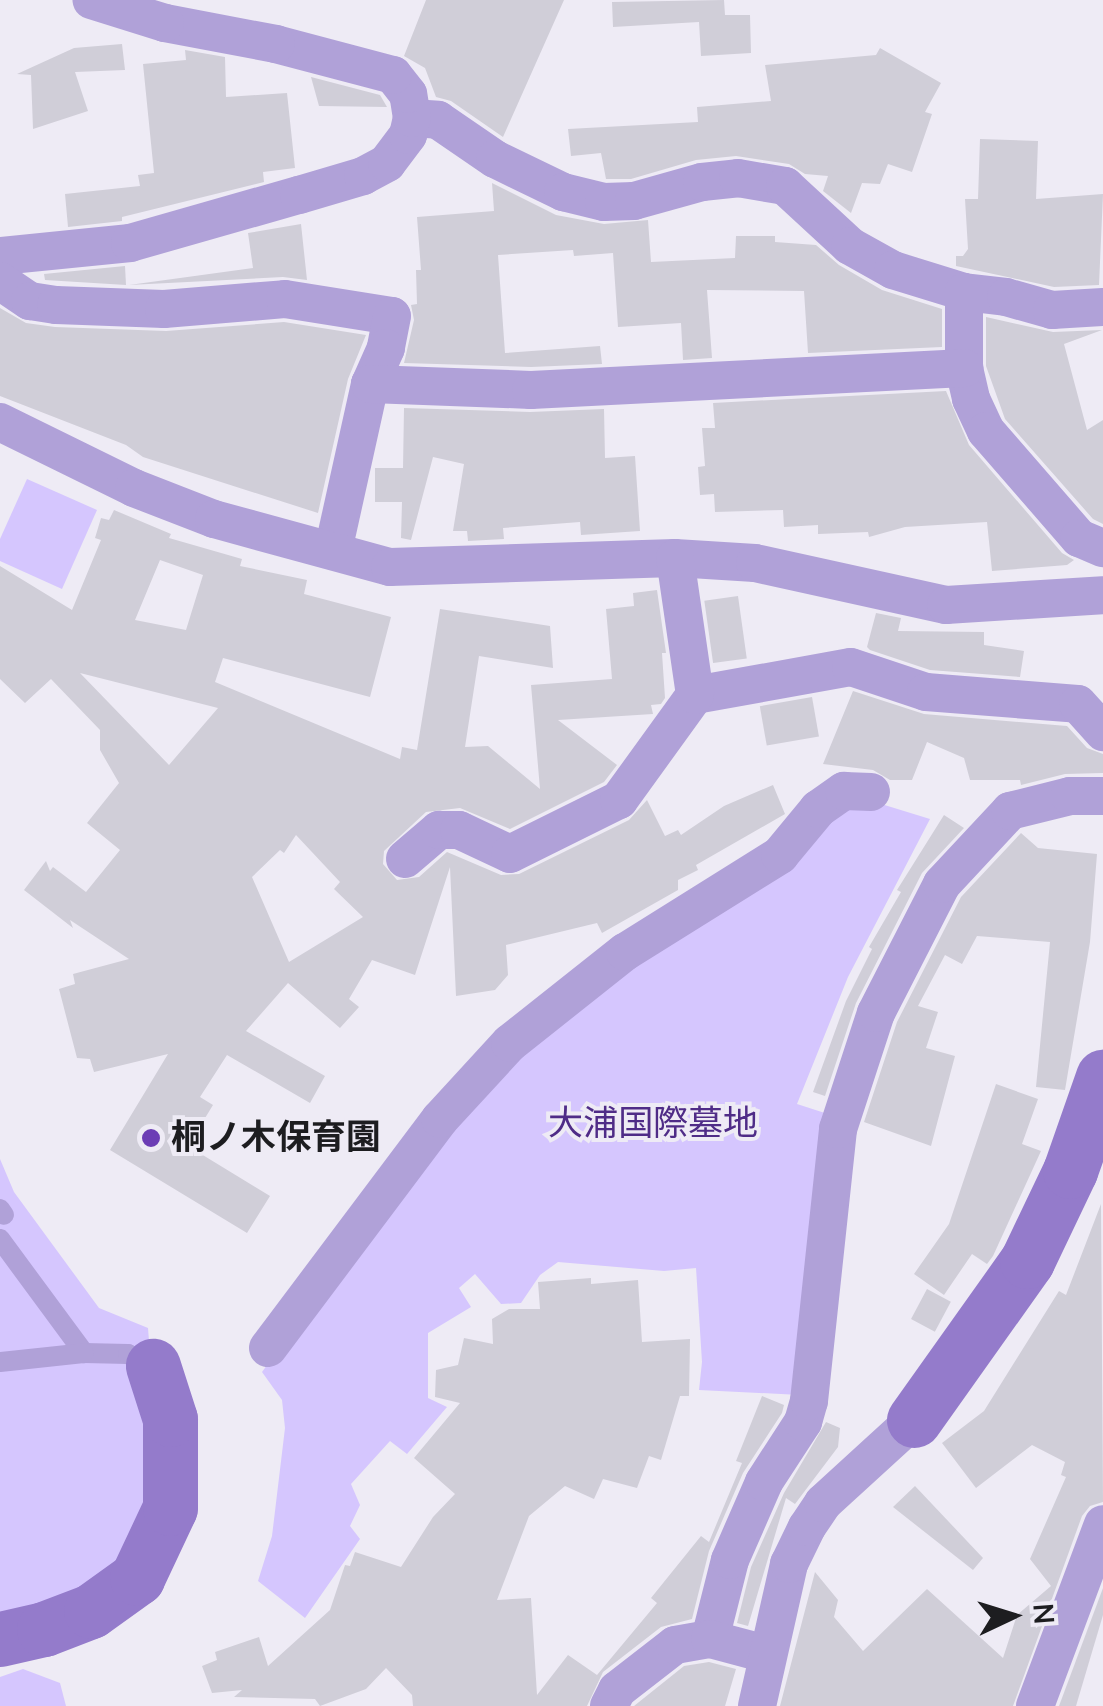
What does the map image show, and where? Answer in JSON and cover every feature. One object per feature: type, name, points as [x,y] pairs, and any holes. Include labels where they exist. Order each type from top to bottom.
[{"type":"street","points":[[0,256],[130,244],[363,176],[388,163],[408,135],[412,118],[408,94],[393,75],[163,11],[91,0]]},
{"type":"street","points":[[412,118],[438,120],[495,158],[563,192],[604,202],[634,201],[702,182],[738,178],[785,186],[850,246],[892,270],[964,292],[1052,310],[1103,307]]},
{"type":"street","points":[[0,280],[30,301],[56,305],[164,310],[285,299],[392,316],[386,348],[370,384],[332,551]]},
{"type":"street","points":[[964,292],[964,368],[971,399],[986,430],[1079,538],[1103,548]]},
{"type":"street","points":[[370,384],[531,390],[964,368]]},
{"type":"street","points":[[0,422],[150,494],[214,519],[390,567],[675,558],[756,563],[946,605],[1103,595]]},
{"type":"street","points":[[675,558],[695,695]]},
{"type":"street","points":[[405,858],[439,830],[459,830],[510,854],[619,800],[695,695],[850,667],[926,692],[1078,704],[1103,732]]},
{"type":"street","points":[[268,1348],[440,1119],[510,1043],[624,952],[780,855],[831,800],[844,791],[871,792]]},
{"type":"street","points":[[710,1639],[730,1560],[764,1482],[803,1422],[809,1401],[838,1129],[876,1013],[942,884],[1010,811],[1070,796],[1103,796]]},
{"type":"street","points":[[757,1706],[789,1564],[807,1527],[823,1503],[914,1420],[1027,1261],[1070,1171],[1103,1077]]},
{"type":"street","points":[[0,1639],[44,1629],[91,1611],[137,1578],[170,1508],[170,1419],[153,1366]]},
{"type":"street","points":[[1034,1706],[1103,1524]]},
{"type":"street","points":[[608,1706],[616,1690],[675,1645],[710,1639],[766,1654]]},
{"type":"lane","points":[[0,1239],[84,1353]]},
{"type":"lane","points":[[0,1362],[84,1353],[128,1354],[153,1366]]},
{"type":"green space","points":[[27,479],[97,510],[62,589],[0,561],[0,539]]},
{"type":"green space","name":"大浦国際墓地","points":[[878,803],[930,819],[848,977],[797,1104],[831,1115],[800,1395],[699,1390],[702,1362],[696,1268],[664,1271],[558,1262],[540,1275],[521,1303],[501,1304],[475,1274],[459,1288],[471,1307],[428,1333],[428,1398],[447,1407],[407,1454],[390,1441],[351,1484],[360,1505],[350,1526],[360,1539],[305,1618],[258,1581],[272,1536],[285,1428],[282,1400],[262,1372],[381,1208],[509,1052],[829,809]]},
{"type":"green space","points":[[0,1159],[14,1192],[99,1308],[148,1328],[160,1484],[125,1571],[0,1622]]},
{"type":"green space","points":[[23,1669],[60,1683],[66,1706],[0,1706],[0,1677]]},
{"type":"building","points":[[426,0],[564,0],[503,137],[451,101],[436,97],[425,68],[404,56]]},
{"type":"building","points":[[724,0],[725,15],[750,15],[751,53],[701,56],[699,22],[613,27],[612,2]]},
{"type":"building","points":[[122,44],[125,70],[75,72],[88,111],[33,129],[31,75],[17,74],[74,48]]},
{"type":"building","points":[[880,48],[941,83],[925,112],[932,114],[912,172],[888,164],[880,184],[862,183],[851,213],[823,191],[828,176],[805,174],[789,164],[736,156],[696,160],[631,179],[606,179],[601,153],[571,156],[568,129],[698,122],[697,107],[771,101],[765,65],[876,55]]},
{"type":"building","points":[[185,50],[225,57],[226,97],[287,93],[295,168],[263,172],[264,182],[122,217],[122,221],[68,227],[65,194],[140,186],[138,175],[154,173],[143,64],[186,60]]},
{"type":"building","points":[[311,77],[380,95],[387,107],[319,106]]},
{"type":"building","points":[[980,139],[1038,141],[1036,199],[1103,194],[1099,285],[1054,287],[956,266],[956,256],[963,256],[968,249],[965,199],[978,199]]},
{"type":"building","points":[[492,183],[556,215],[604,224],[648,220],[651,262],[735,258],[736,236],[775,236],[775,242],[816,245],[839,265],[882,290],[942,309],[942,347],[808,353],[804,291],[707,290],[712,358],[683,360],[681,323],[618,327],[613,253],[574,256],[573,250],[498,255],[505,353],[600,346],[602,364],[531,367],[404,363],[414,320],[411,305],[417,304],[416,270],[421,270],[417,217],[494,211]]},
{"type":"building","points":[[301,224],[307,280],[283,277],[129,285],[253,268],[248,233]]},
{"type":"building","points":[[125,266],[126,285],[45,280],[44,274]]},
{"type":"building","points":[[0,308],[26,323],[55,327],[166,331],[284,322],[366,335],[348,379],[318,513],[143,457],[126,445],[0,396]]},
{"type":"building","points":[[986,317],[1053,332],[1102,330],[1064,344],[1087,430],[1103,420],[1103,524],[1093,519],[1005,419],[986,366]]},
{"type":"building","points":[[946,391],[969,445],[1062,553],[1074,560],[1067,565],[992,571],[987,522],[905,527],[869,537],[868,532],[818,534],[818,525],[784,527],[783,510],[715,512],[714,494],[700,495],[698,467],[705,466],[702,428],[715,428],[713,403]]},
{"type":"building","points":[[404,408],[530,412],[604,409],[605,458],[635,456],[640,531],[581,535],[580,522],[503,528],[504,539],[468,541],[467,531],[453,531],[464,464],[433,457],[411,540],[401,538],[402,502],[375,502],[375,468],[403,468]]},
{"type":"building","points":[[114,510],[171,534],[169,538],[242,559],[240,566],[307,580],[304,594],[391,617],[370,697],[223,658],[215,682],[400,759],[402,747],[417,750],[440,609],[550,626],[553,668],[479,656],[465,747],[488,746],[540,789],[531,685],[612,679],[606,609],[634,606],[633,593],[657,590],[666,653],[662,653],[665,698],[661,704],[651,705],[653,714],[558,720],[617,765],[604,782],[510,829],[460,808],[426,812],[384,851],[383,864],[397,880],[419,877],[447,852],[501,875],[519,874],[629,820],[647,800],[665,836],[678,830],[681,835],[724,806],[773,785],[785,814],[696,865],[698,870],[678,880],[678,890],[602,933],[597,923],[506,945],[508,975],[495,990],[456,996],[450,867],[415,975],[372,960],[349,999],[359,1007],[340,1028],[288,983],[246,1031],[325,1076],[310,1103],[227,1055],[200,1097],[213,1105],[188,1146],[270,1196],[247,1233],[110,1150],[168,1054],[94,1072],[90,1059],[77,1058],[59,989],[75,984],[73,974],[129,959],[70,920],[73,928],[24,890],[46,861],[50,871],[53,867],[86,892],[120,850],[87,823],[119,783],[100,750],[100,730],[51,679],[25,703],[0,679],[0,566],[72,610],[101,540],[95,538],[101,518],[109,520]],"holes":[[[160,560],[203,575],[186,630],[135,620]],[[80,673],[218,708],[169,765]],[[296,835],[340,882],[334,889],[363,917],[289,962],[252,877],[280,850],[284,853]]]},
{"type":"building","points":[[738,596],[747,658],[713,663],[704,601]]},
{"type":"building","points":[[876,613],[901,618],[898,631],[984,632],[984,645],[1024,651],[1020,677],[930,670],[870,650],[867,647]]},
{"type":"building","points":[[853,691],[924,714],[1067,726],[1087,748],[1103,754],[1103,773],[1065,774],[1021,785],[1020,780],[970,780],[964,758],[927,742],[912,780],[890,780],[873,770],[823,764]]},
{"type":"building","points":[[812,697],[819,736],[767,746],[760,706]]},
{"type":"building","points":[[944,815],[964,828],[922,873],[856,1003],[825,1096],[813,1092],[846,1001],[872,949],[869,947],[901,892],[897,890]]},
{"type":"building","points":[[1021,833],[1038,848],[1097,854],[1090,942],[1065,1090],[1036,1087],[1050,942],[977,936],[962,964],[945,955],[918,1006],[938,1012],[926,1048],[955,1056],[931,1146],[864,1122],[897,1022],[961,897]]},
{"type":"building","points":[[996,1084],[1038,1099],[1022,1144],[1041,1151],[993,1256],[987,1264],[972,1254],[944,1295],[914,1274],[949,1224]]},
{"type":"building","points":[[1101,1204],[1103,1502],[1090,1506],[1082,1516],[1013,1706],[780,1706],[815,1572],[838,1600],[834,1617],[863,1651],[927,1589],[1003,1658],[1017,1615],[1051,1586],[1030,1559],[1066,1477],[1061,1475],[1065,1462],[1032,1445],[976,1488],[942,1443],[984,1411],[1059,1291],[1066,1295]]},
{"type":"building","points":[[591,1278],[591,1284],[638,1280],[642,1342],[690,1339],[689,1396],[680,1396],[661,1460],[649,1456],[637,1488],[603,1479],[594,1499],[565,1486],[529,1516],[497,1600],[531,1598],[537,1695],[568,1655],[597,1675],[657,1603],[651,1598],[701,1536],[709,1542],[742,1463],[736,1461],[762,1396],[784,1405],[782,1413],[743,1473],[709,1551],[692,1619],[661,1627],[603,1672],[587,1706],[413,1706],[412,1695],[386,1668],[366,1689],[320,1706],[315,1699],[234,1697],[242,1690],[212,1693],[202,1666],[217,1660],[215,1652],[259,1637],[268,1666],[330,1610],[345,1565],[350,1566],[355,1552],[401,1567],[433,1517],[455,1494],[414,1458],[460,1403],[435,1397],[436,1370],[458,1365],[464,1338],[493,1344],[492,1319],[509,1309],[540,1309],[538,1282]]},
{"type":"building","points":[[927,1289],[951,1302],[935,1332],[911,1319]]},
{"type":"building","points":[[826,1422],[840,1428],[838,1447],[795,1504],[786,1498],[748,1626],[737,1623],[751,1567],[784,1493]]},
{"type":"building","points":[[915,1486],[983,1558],[973,1570],[893,1507]]},
{"type":"building","points":[[1103,1588],[1103,1615],[1076,1706],[1059,1706]]},
{"type":"building","points":[[709,1662],[736,1669],[725,1706],[634,1706],[684,1666]]},
{"type":"place","name":"桐ノ木保育園","points":[[151,1138]]}]
